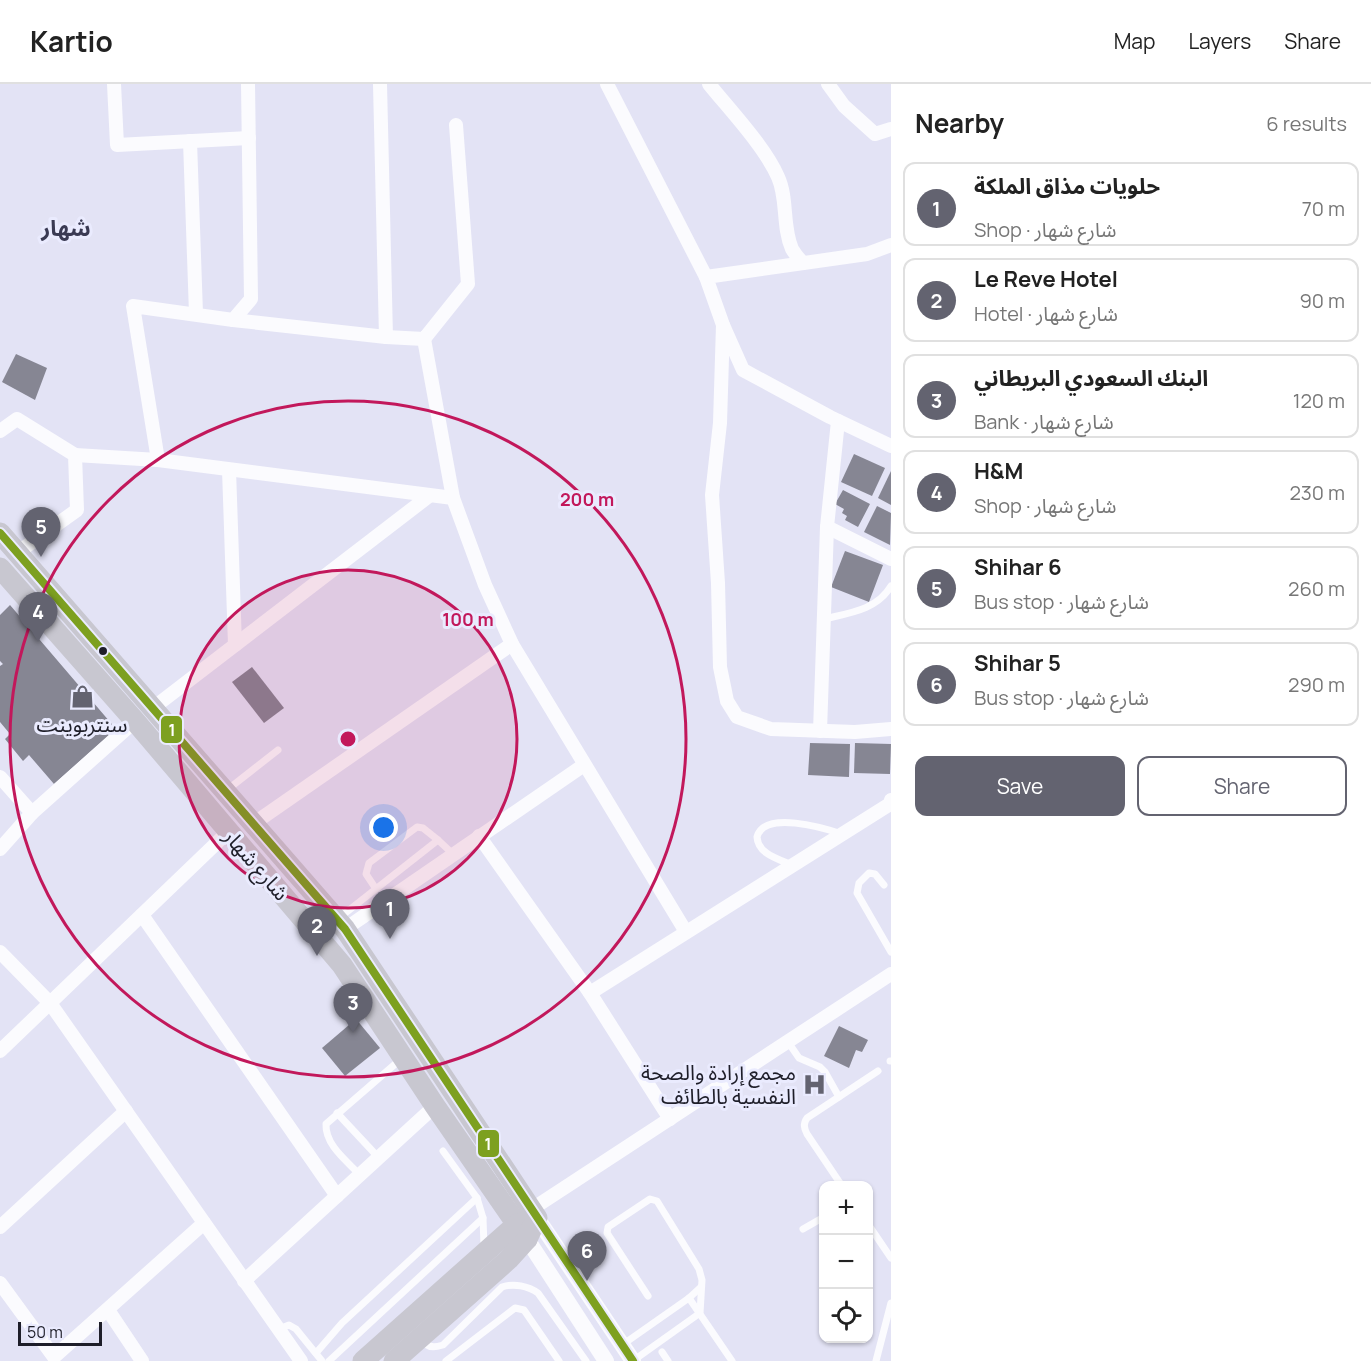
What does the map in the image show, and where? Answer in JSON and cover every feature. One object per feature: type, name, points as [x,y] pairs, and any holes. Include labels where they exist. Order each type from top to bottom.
[{"type":"main road","name":"شارع شهار","points":[[0,534],[341,924],[528,1222]]},
{"type":"main road","name":"شارع شهار","points":[[2,572],[135,721],[342,965],[435,1106],[528,1222]]},
{"type":"main road","points":[[363,1361],[484,1253],[528,1222]]},
{"type":"main road","points":[[394,1361],[509,1259],[528,1222]]},
{"type":"street","points":[[114,84],[117,145],[249,138]]},
{"type":"street","points":[[233,320],[251,299],[248,84]]},
{"type":"street","points":[[380,84],[386,337]]},
{"type":"street","points":[[607,84],[706,277],[723,325],[743,370],[838,421],[891,446]]},
{"type":"street","points":[[709,84],[763,152],[778,176],[784,194],[789,239],[793,250],[803,263]]},
{"type":"street","points":[[828,84],[844,106],[875,134],[891,129]]},
{"type":"street","points":[[456,125],[468,284],[424,339],[453,498],[485,585],[512,644],[686,932]]},
{"type":"street","points":[[190,141],[196,314]]},
{"type":"street","points":[[706,277],[867,254],[891,245]]},
{"type":"street","points":[[158,460],[134,306],[233,320],[424,339]]},
{"type":"street","points":[[723,325],[720,423],[712,495],[718,583],[720,667],[727,701],[737,717],[771,729],[855,732],[891,729]]},
{"type":"street","points":[[3,424],[17,419],[75,455],[158,460],[453,498]]},
{"type":"street","points":[[820,731],[827,527],[838,421]]},
{"type":"street","points":[[17,553],[77,510],[75,455]]},
{"type":"street","points":[[229,470],[235,645]]},
{"type":"street","points":[[153,708],[429,496]]},
{"type":"street","points":[[827,527],[891,559]]},
{"type":"street","points":[[253,824],[512,644]]},
{"type":"street","points":[[0,849],[32,813],[135,721]]},
{"type":"street","points":[[341,924],[453,854],[584,765]]},
{"type":"street","points":[[0,777],[32,813]]},
{"type":"street","points":[[590,993],[890,804],[891,800]]},
{"type":"street","points":[[0,1051],[228,832]]},
{"type":"street","points":[[479,836],[590,993],[670,1119]]},
{"type":"street","points":[[142,915],[337,1196]]},
{"type":"street","points":[[0,952],[50,1003],[301,1361]]},
{"type":"street","points":[[528,1222],[670,1119],[891,974]]},
{"type":"street","points":[[244,1281],[435,1106]]},
{"type":"street","points":[[0,1227],[126,1111]]},
{"type":"street","name":"شارع شهار","points":[[528,1222],[633,1361]]},
{"type":"street","name":"شارع شهار","points":[[528,1222],[606,1361]]},
{"type":"street","points":[[1,1285],[54,1357],[204,1223]]},
{"type":"street","points":[[108,1310],[142,1361]]},
{"type":"lane","points":[[824,619],[877,603],[886,595],[891,586]]},
{"type":"lane","points":[[225,792],[278,750]]},
{"type":"lane","points":[[792,865],[764,852],[757,837],[762,828],[769,825],[800,823],[811,824],[842,834]]},
{"type":"lane","points":[[376,889],[366,874],[369,863],[417,827],[423,828],[453,854]]},
{"type":"lane","points":[[341,924],[376,889],[438,840]]},
{"type":"lane","points":[[884,885],[875,874],[869,873],[859,883],[857,893],[891,952]]},
{"type":"lane","points":[[788,1042],[799,1058],[820,1067],[825,1072],[839,1097]]},
{"type":"lane","points":[[360,1175],[331,1145],[326,1124],[403,1058]]},
{"type":"lane","points":[[839,1181],[804,1128],[807,1118],[878,1071]]},
{"type":"lane","points":[[337,1113],[379,1158]]},
{"type":"lane","points":[[443,1150],[477,1198],[483,1218],[484,1253]]},
{"type":"lane","points":[[316,1353],[342,1323],[477,1198]]},
{"type":"lane","points":[[648,1296],[607,1233],[608,1227],[650,1199],[657,1201],[699,1269],[700,1313]]},
{"type":"lane","points":[[329,1361],[483,1218]]},
{"type":"lane","points":[[803,1229],[819,1220]]},
{"type":"lane","points":[[873,1231],[891,1258]]},
{"type":"lane","points":[[509,1259],[425,1344],[434,1348],[443,1345],[502,1287],[514,1285],[531,1288],[538,1293],[586,1361]]},
{"type":"lane","points":[[622,1345],[701,1287]]},
{"type":"lane","points":[[689,1298],[732,1361]]},
{"type":"lane","points":[[876,1361],[891,1304]]},
{"type":"lane","points":[[443,1345],[449,1359],[515,1308],[521,1308],[559,1361]]},
{"type":"lane","points":[[633,1361],[700,1313]]},
{"type":"lane","points":[[279,1329],[289,1325],[296,1329],[322,1361]]},
{"type":"lane","points":[[662,1352],[668,1361]]},
{"type":"building","points":[[16,354],[47,368],[35,400],[2,382]]},
{"type":"building","points":[[854,454],[885,468],[872,496],[841,482]]},
{"type":"building","points":[[891,471],[891,505],[878,498]]},
{"type":"building","points":[[843,490],[870,504],[858,527],[845,520],[847,516],[842,513],[844,509],[835,504]]},
{"type":"building","points":[[877,506],[891,513],[890,545],[864,532]]},
{"type":"building","points":[[845,551],[883,565],[869,602],[831,587]]},
{"type":"building","points":[[10,605],[116,729],[54,784],[29,755],[23,761],[5,739],[10,734],[0,722],[0,666],[3,664],[0,661],[0,615]]},
{"type":"building","points":[[252,667],[284,708],[264,723],[232,682]]},
{"type":"building","points":[[810,743],[850,744],[849,777],[808,775]]},
{"type":"building","points":[[855,743],[891,744],[890,774],[854,773]]},
{"type":"building","points":[[356,1019],[380,1048],[345,1076],[322,1048]]},
{"type":"building","points":[[839,1026],[868,1040],[862,1052],[856,1050],[849,1068],[824,1056]]},
{"type":"transit line","name":"1","points":[[0,533],[345,929],[633,1361]]},
{"type":"place","name":"Shihar 6","points":[[41,557]]},
{"type":"place","name":"H&M","points":[[38,642]]},
{"type":"place","name":"سنتربوينت","points":[[82,697]]},
{"type":"place","name":"حلويات مذاق الملكة","points":[[390,939]]},
{"type":"place","name":"Le Reve Hotel","points":[[317,956]]},
{"type":"place","name":"البنك السعودي البريطاني","points":[[353,1033]]},
{"type":"place","name":"مجمع إرادة والصحة النفسية بالطائف","points":[[814,1085]]},
{"type":"place","name":"Shihar 5","points":[[587,1281]]},
{"type":"district","name":"شهار","points":[[66,228]]}]
